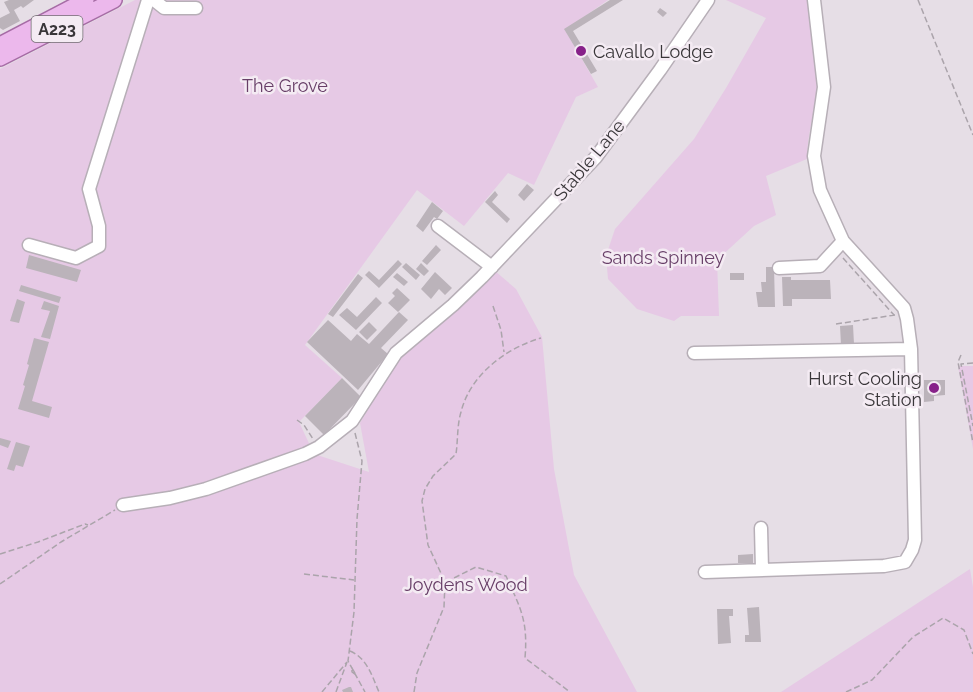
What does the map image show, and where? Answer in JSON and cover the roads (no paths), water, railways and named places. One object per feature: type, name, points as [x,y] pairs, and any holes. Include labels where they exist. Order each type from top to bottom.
[{"type":"main road","name":"A223","points":[[0,45],[86,0]]},
{"type":"main road","name":"A223","points":[[0,58],[114,0]]},
{"type":"street","points":[[29,245],[76,258],[99,246],[99,226],[89,189],[148,0]]},
{"type":"street","points":[[154,0],[164,8],[196,8]]},
{"type":"street","name":"Stable Lane","points":[[123,505],[206,489],[305,454],[319,447],[352,421],[396,353],[453,305],[492,267],[596,157],[708,0]]},
{"type":"street","points":[[705,572],[884,566],[905,562],[915,540],[911,349],[908,319],[904,308],[839,245],[820,190],[815,167],[815,145],[824,87],[814,0]]},
{"type":"street","points":[[438,226],[492,267]]},
{"type":"street","points":[[778,268],[820,266],[839,245]]},
{"type":"street","points":[[694,353],[911,349]]},
{"type":"street","points":[[761,528],[762,570]]},
{"type":"place","name":"Cavallo Lodge","points":[[581,51]]},
{"type":"place","name":"Hurst Cooling Station","points":[[934,388]]},
{"type":"park label","name":"The Grove","points":[[285,85]]},
{"type":"park label","name":"Sands Spinney","points":[[663,257]]},
{"type":"park label","name":"Joydens Wood","points":[[466,584]]}]
